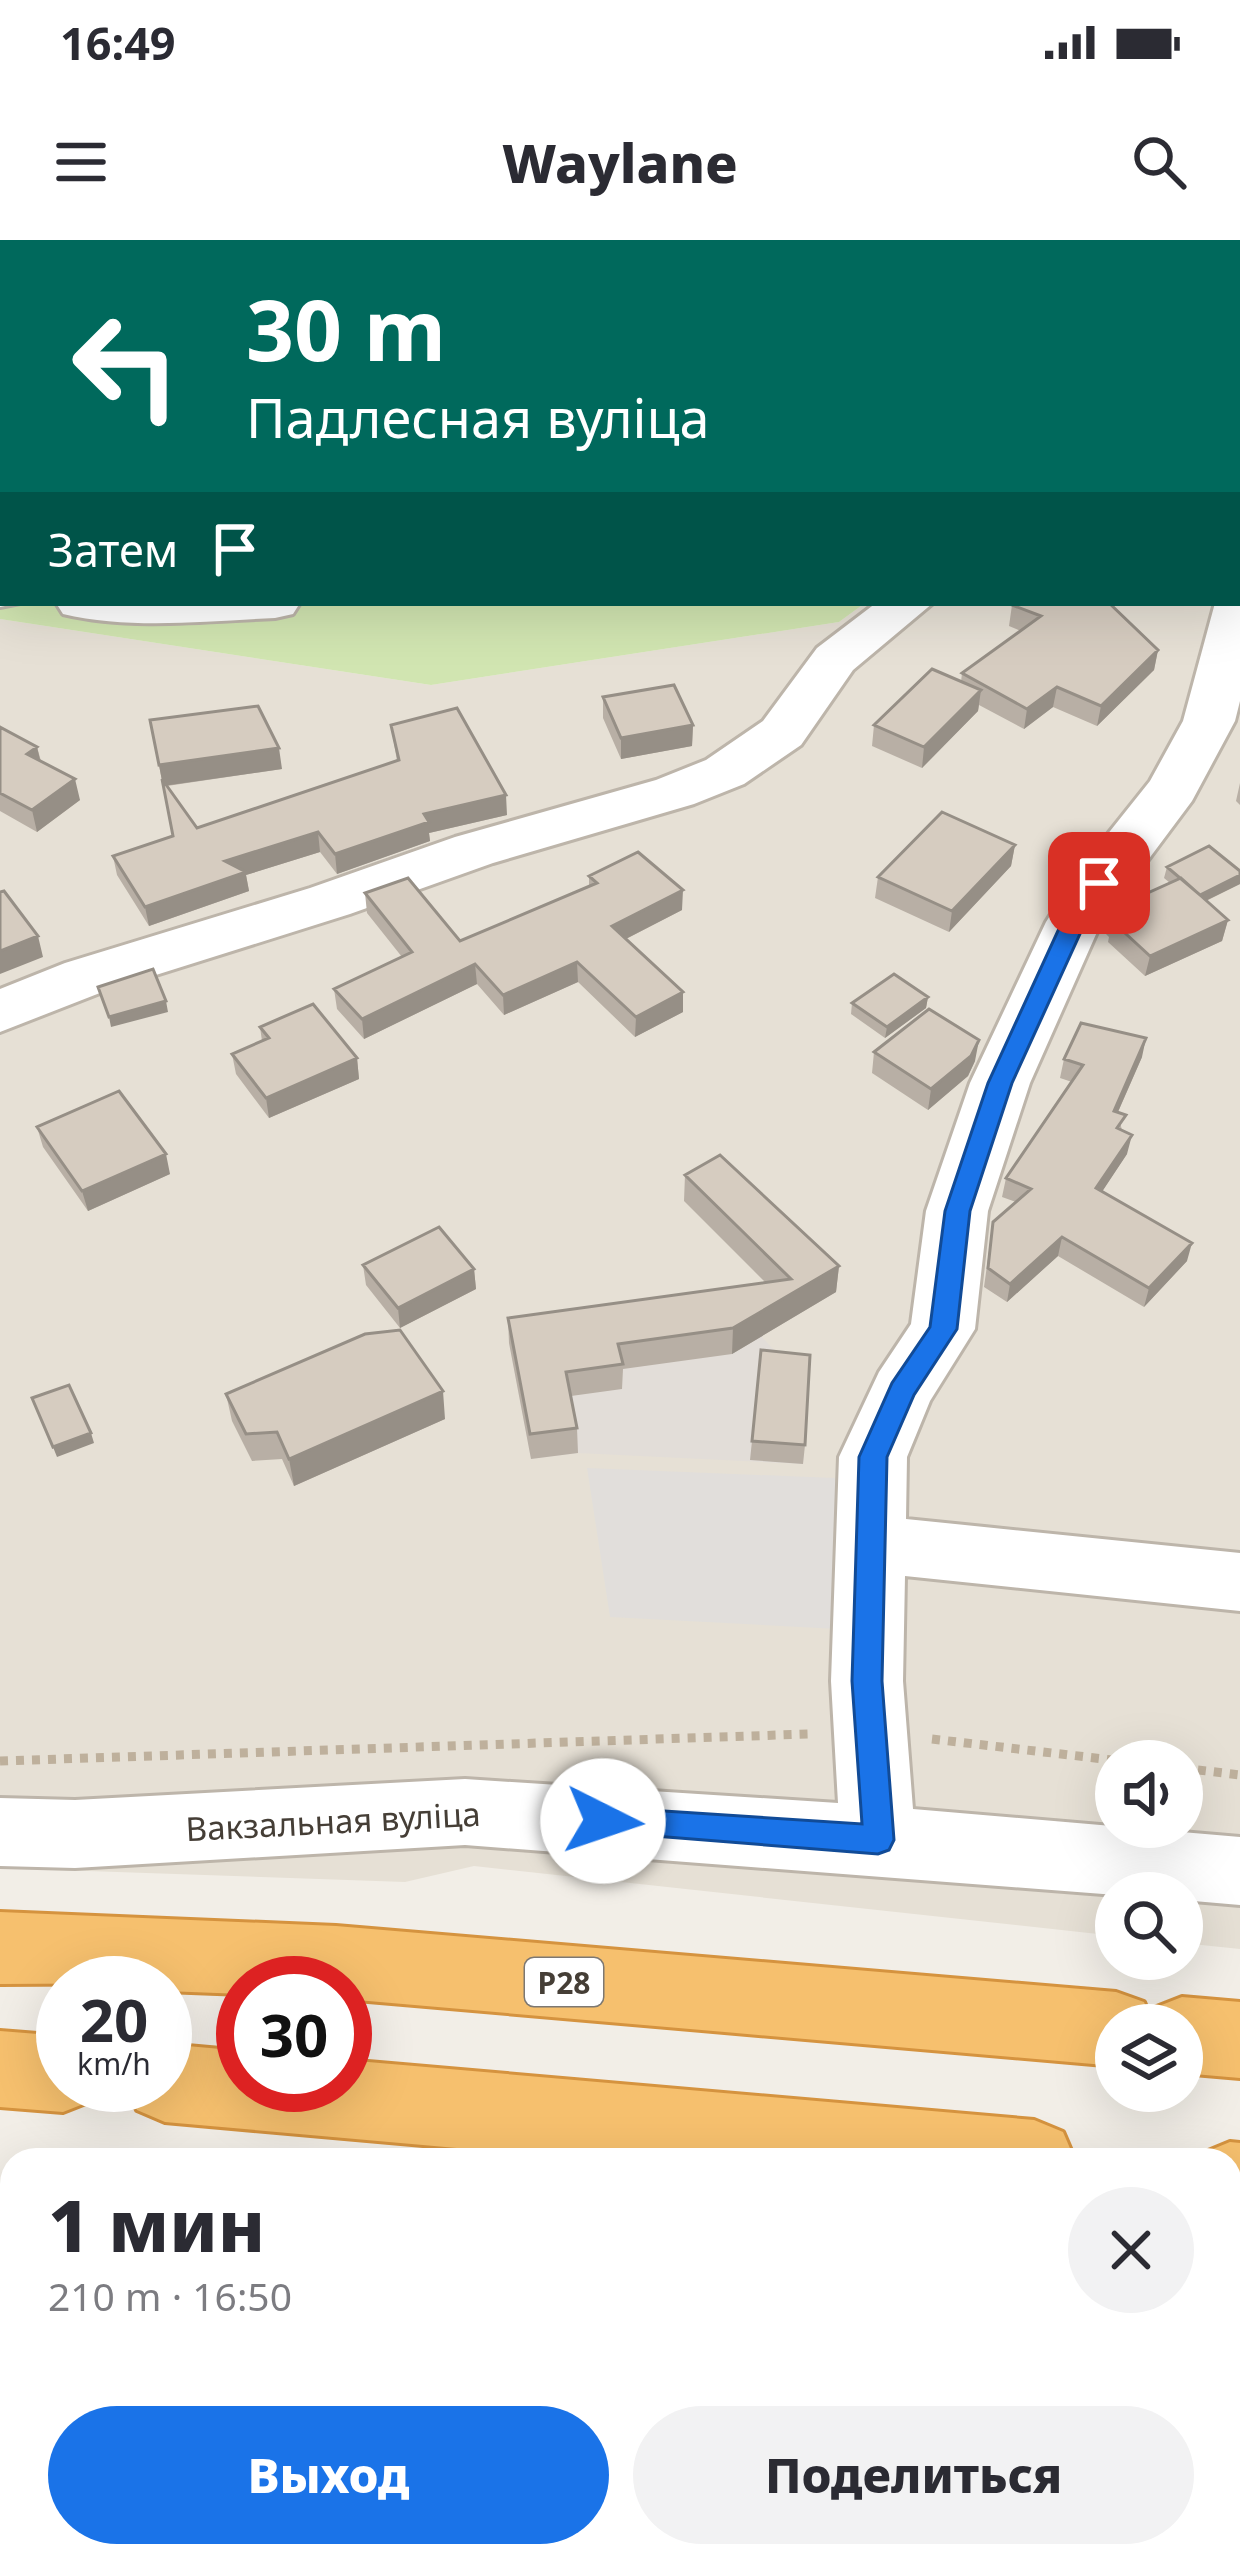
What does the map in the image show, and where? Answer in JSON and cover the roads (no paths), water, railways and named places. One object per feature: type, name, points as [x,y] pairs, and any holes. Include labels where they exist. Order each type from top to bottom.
[{"type":"highway","name":"Р28","points":[[0,1948],[336,1962],[1095,2028]]},
{"type":"highway","points":[[1203,2037],[1240,2040]]},
{"type":"highway","points":[[0,2069],[36,2072]]},
{"type":"highway","points":[[192,2085],[899,2148]]},
{"type":"street","points":[[125,606],[203,606]]},
{"type":"street","points":[[0,1012],[85,977],[330,901],[474,850],[675,792],[725,772],[782,734],[835,658],[904,606]]},
{"type":"street","points":[[878,1840],[867,1681],[873,1457],[902,1390],[943,1329],[958,1211],[1000,1083],[1074,922],[1173,789],[1209,721],[1239,606]]},
{"type":"street","points":[[870,1544],[1240,1582]]},
{"type":"street","name":"Вакзальная вуліца","points":[[0,1832],[75,1834],[465,1812],[1240,1871]]}]
